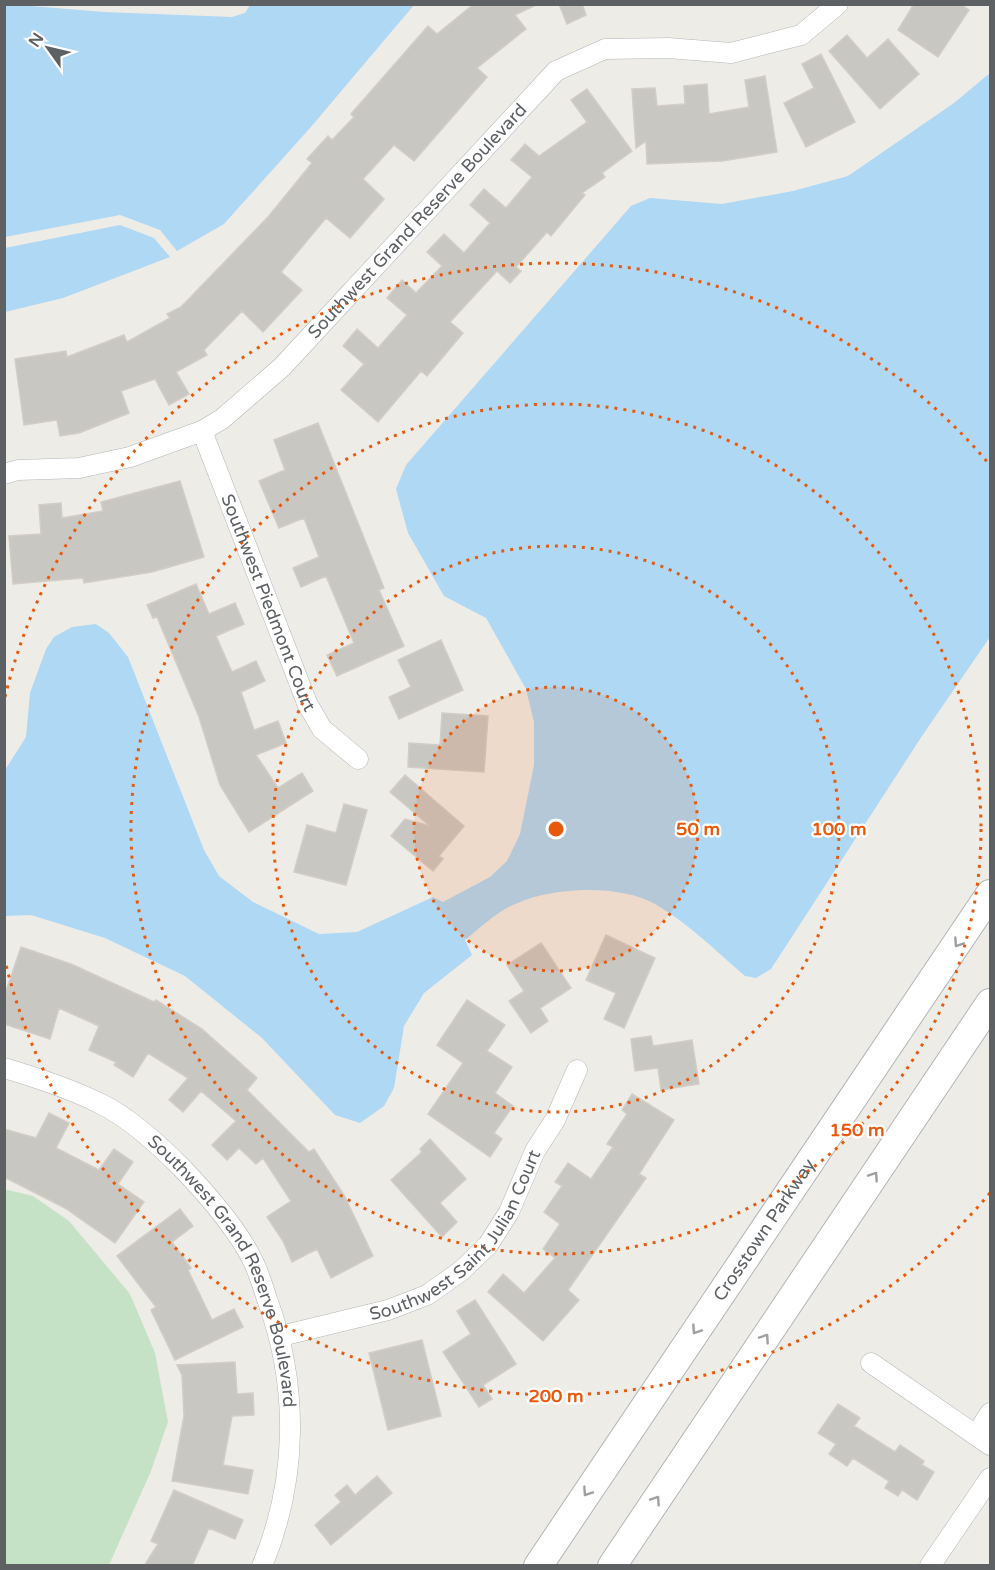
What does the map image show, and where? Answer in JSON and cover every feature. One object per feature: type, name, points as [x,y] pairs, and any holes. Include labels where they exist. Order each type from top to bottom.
[{"type":"main road","name":"Crosstown Parkway","points":[[538,1566],[990,894]]},
{"type":"main road","points":[[612,1566],[990,1003]]},
{"type":"street","name":"Southwest Grand Reserve Boulevard","points":[[4,474],[18,470],[79,468],[130,457],[202,431],[222,419],[282,367],[556,71],[605,49],[668,48],[731,53],[801,35],[838,4]]},
{"type":"street","name":"Southwest Piedmont Court","points":[[202,431],[307,703],[322,729],[358,759]]},
{"type":"street","name":"Southwest Grand Reserve Boulevard","points":[[4,1068],[45,1080],[104,1105],[162,1148],[205,1192],[253,1260],[281,1336],[290,1389],[290,1461],[276,1533],[262,1566]]},
{"type":"street","name":"Southwest Saint Julian Court","points":[[281,1336],[388,1310],[427,1294],[461,1271],[488,1245],[509,1212],[535,1151],[555,1120],[577,1070]]},
{"type":"street","points":[[871,1363],[983,1440],[990,1413]]},
{"type":"street","points":[[930,1566],[990,1478]]},
{"type":"green space","points":[[4,1189],[33,1196],[69,1221],[130,1294],[155,1353],[168,1422],[151,1471],[109,1565],[5,1565]]},
{"type":"water","points":[[19,5],[104,12],[232,17],[245,13],[250,5],[414,5],[310,128],[224,224],[177,251],[160,230],[120,215],[5,237],[5,6]]},
{"type":"water","points":[[990,73],[990,637],[924,733],[771,969],[756,978],[745,976],[679,920],[640,897],[602,890],[582,890],[542,895],[524,900],[497,914],[465,940],[472,955],[424,993],[404,1026],[394,1088],[384,1106],[360,1123],[335,1115],[262,1038],[185,976],[105,938],[31,915],[5,916],[5,770],[26,737],[30,693],[46,649],[54,637],[72,627],[96,624],[109,633],[128,657],[204,850],[219,876],[253,902],[319,934],[357,932],[433,897],[443,902],[490,877],[507,861],[520,834],[534,765],[534,722],[526,689],[486,618],[444,596],[408,533],[396,489],[406,465],[631,206],[650,198],[722,204],[793,191],[848,176],[954,103]]},
{"type":"water","points":[[120,225],[154,238],[170,257],[63,298],[5,312],[5,248]]},
{"type":"building","points":[[474,4],[538,4],[515,15],[526,29],[477,68],[487,77],[414,161],[394,145],[363,179],[384,199],[350,238],[326,218],[281,272],[302,290],[263,332],[242,311],[204,350],[207,355],[176,372],[189,394],[169,405],[155,379],[121,391],[129,413],[79,433],[60,436],[57,420],[24,425],[15,359],[66,351],[67,357],[124,335],[127,342],[170,318],[167,314],[181,307],[268,217],[312,163],[307,159],[328,136],[332,140],[354,117],[351,114],[428,26],[437,34]]},
{"type":"building","points":[[559,4],[582,4],[586,15],[567,24]]},
{"type":"building","points":[[914,4],[960,4],[969,10],[938,57],[898,30]]},
{"type":"building","points":[[847,35],[867,58],[888,39],[919,74],[880,109],[829,51]]},
{"type":"building","points":[[821,54],[855,122],[806,147],[784,103],[814,88],[802,64]]},
{"type":"building","points":[[765,76],[777,152],[722,161],[647,164],[646,141],[636,148],[632,89],[655,88],[657,106],[685,104],[684,86],[707,84],[709,114],[749,107],[745,80]]},
{"type":"building","points":[[587,89],[632,151],[602,173],[605,177],[582,193],[585,195],[551,236],[547,232],[516,267],[521,271],[510,283],[497,271],[450,322],[463,333],[427,376],[421,371],[378,422],[341,390],[364,364],[343,346],[357,329],[378,348],[407,315],[387,298],[402,280],[416,293],[442,266],[427,252],[444,234],[464,253],[490,223],[470,205],[484,189],[506,208],[532,177],[511,160],[525,144],[539,156],[587,122],[571,100]]},
{"type":"building","points":[[318,423],[384,588],[379,590],[404,646],[337,676],[327,655],[354,643],[326,576],[301,587],[293,568],[319,557],[304,518],[279,528],[259,481],[285,470],[274,440]]},
{"type":"building","points":[[180,481],[204,557],[152,572],[84,583],[83,578],[13,584],[9,536],[41,534],[39,505],[61,503],[62,518],[103,511],[101,502]]},
{"type":"building","points":[[196,584],[209,614],[235,603],[244,624],[216,636],[232,672],[256,661],[265,681],[241,692],[254,730],[278,721],[286,743],[256,755],[278,788],[302,773],[313,791],[249,832],[220,785],[199,717],[157,617],[153,618],[147,605]]},
{"type":"building","points":[[441,640],[463,690],[399,719],[389,697],[411,687],[398,660]]},
{"type":"building","points":[[442,713],[488,716],[484,772],[408,767],[409,743],[440,745]]},
{"type":"building","points":[[405,775],[464,826],[439,856],[443,859],[433,871],[391,836],[405,819],[430,826],[390,792]]},
{"type":"building","points":[[344,804],[367,810],[346,885],[294,872],[307,825],[336,833]]},
{"type":"building","points":[[606,935],[655,958],[624,1028],[604,1019],[616,993],[586,980]]},
{"type":"building","points":[[541,943],[571,988],[540,1008],[548,1021],[531,1033],[509,1001],[524,991],[507,965]]},
{"type":"building","points":[[21,947],[71,964],[154,1002],[156,1000],[202,1029],[257,1078],[247,1090],[309,1152],[314,1149],[344,1195],[373,1256],[331,1278],[317,1249],[292,1262],[283,1241],[267,1217],[291,1201],[263,1158],[256,1164],[239,1148],[227,1160],[212,1145],[236,1121],[201,1091],[183,1112],[169,1100],[188,1078],[148,1053],[133,1077],[114,1065],[116,1062],[89,1050],[99,1026],[59,1008],[50,1039],[4,1024],[4,997]]},
{"type":"building","points":[[467,1000],[505,1025],[487,1051],[512,1067],[495,1093],[513,1106],[494,1133],[502,1139],[490,1157],[428,1114],[463,1063],[437,1045]]},
{"type":"building","points":[[651,1036],[653,1046],[692,1040],[699,1084],[661,1090],[658,1068],[635,1071],[631,1039]]},
{"type":"building","points":[[632,1094],[674,1120],[639,1174],[646,1178],[568,1290],[579,1300],[543,1341],[488,1292],[503,1274],[524,1293],[555,1258],[543,1249],[560,1224],[544,1212],[562,1186],[555,1182],[568,1163],[591,1179],[613,1147],[607,1144],[627,1114],[622,1110]]},
{"type":"building","points":[[49,1113],[69,1123],[56,1148],[99,1170],[114,1149],[133,1162],[118,1184],[144,1202],[115,1243],[65,1208],[4,1177],[4,1129],[36,1138]]},
{"type":"building","points":[[430,1139],[466,1179],[440,1203],[457,1222],[442,1237],[391,1180],[422,1152],[420,1149]]},
{"type":"building","points":[[180,1209],[193,1226],[172,1242],[191,1268],[188,1270],[212,1320],[234,1309],[243,1327],[175,1360],[151,1310],[156,1307],[117,1256]]},
{"type":"building","points":[[475,1300],[516,1364],[483,1385],[492,1399],[479,1407],[443,1352],[471,1334],[457,1311]]},
{"type":"building","points":[[422,1340],[441,1416],[388,1430],[369,1353]]},
{"type":"building","points":[[235,1362],[237,1394],[253,1393],[254,1415],[232,1416],[223,1465],[253,1470],[248,1494],[172,1481],[184,1416],[182,1375],[177,1365]]},
{"type":"building","points":[[838,1404],[860,1418],[854,1426],[895,1452],[900,1445],[924,1461],[922,1465],[934,1472],[917,1500],[902,1490],[898,1496],[885,1488],[889,1481],[853,1458],[847,1466],[829,1454],[836,1444],[818,1433]]},
{"type":"building","points":[[377,1476],[392,1493],[331,1545],[315,1525],[341,1502],[335,1495],[347,1485],[355,1495]]},
{"type":"building","points":[[174,1490],[243,1520],[235,1539],[209,1528],[192,1566],[144,1566],[158,1544],[151,1541]]}]
